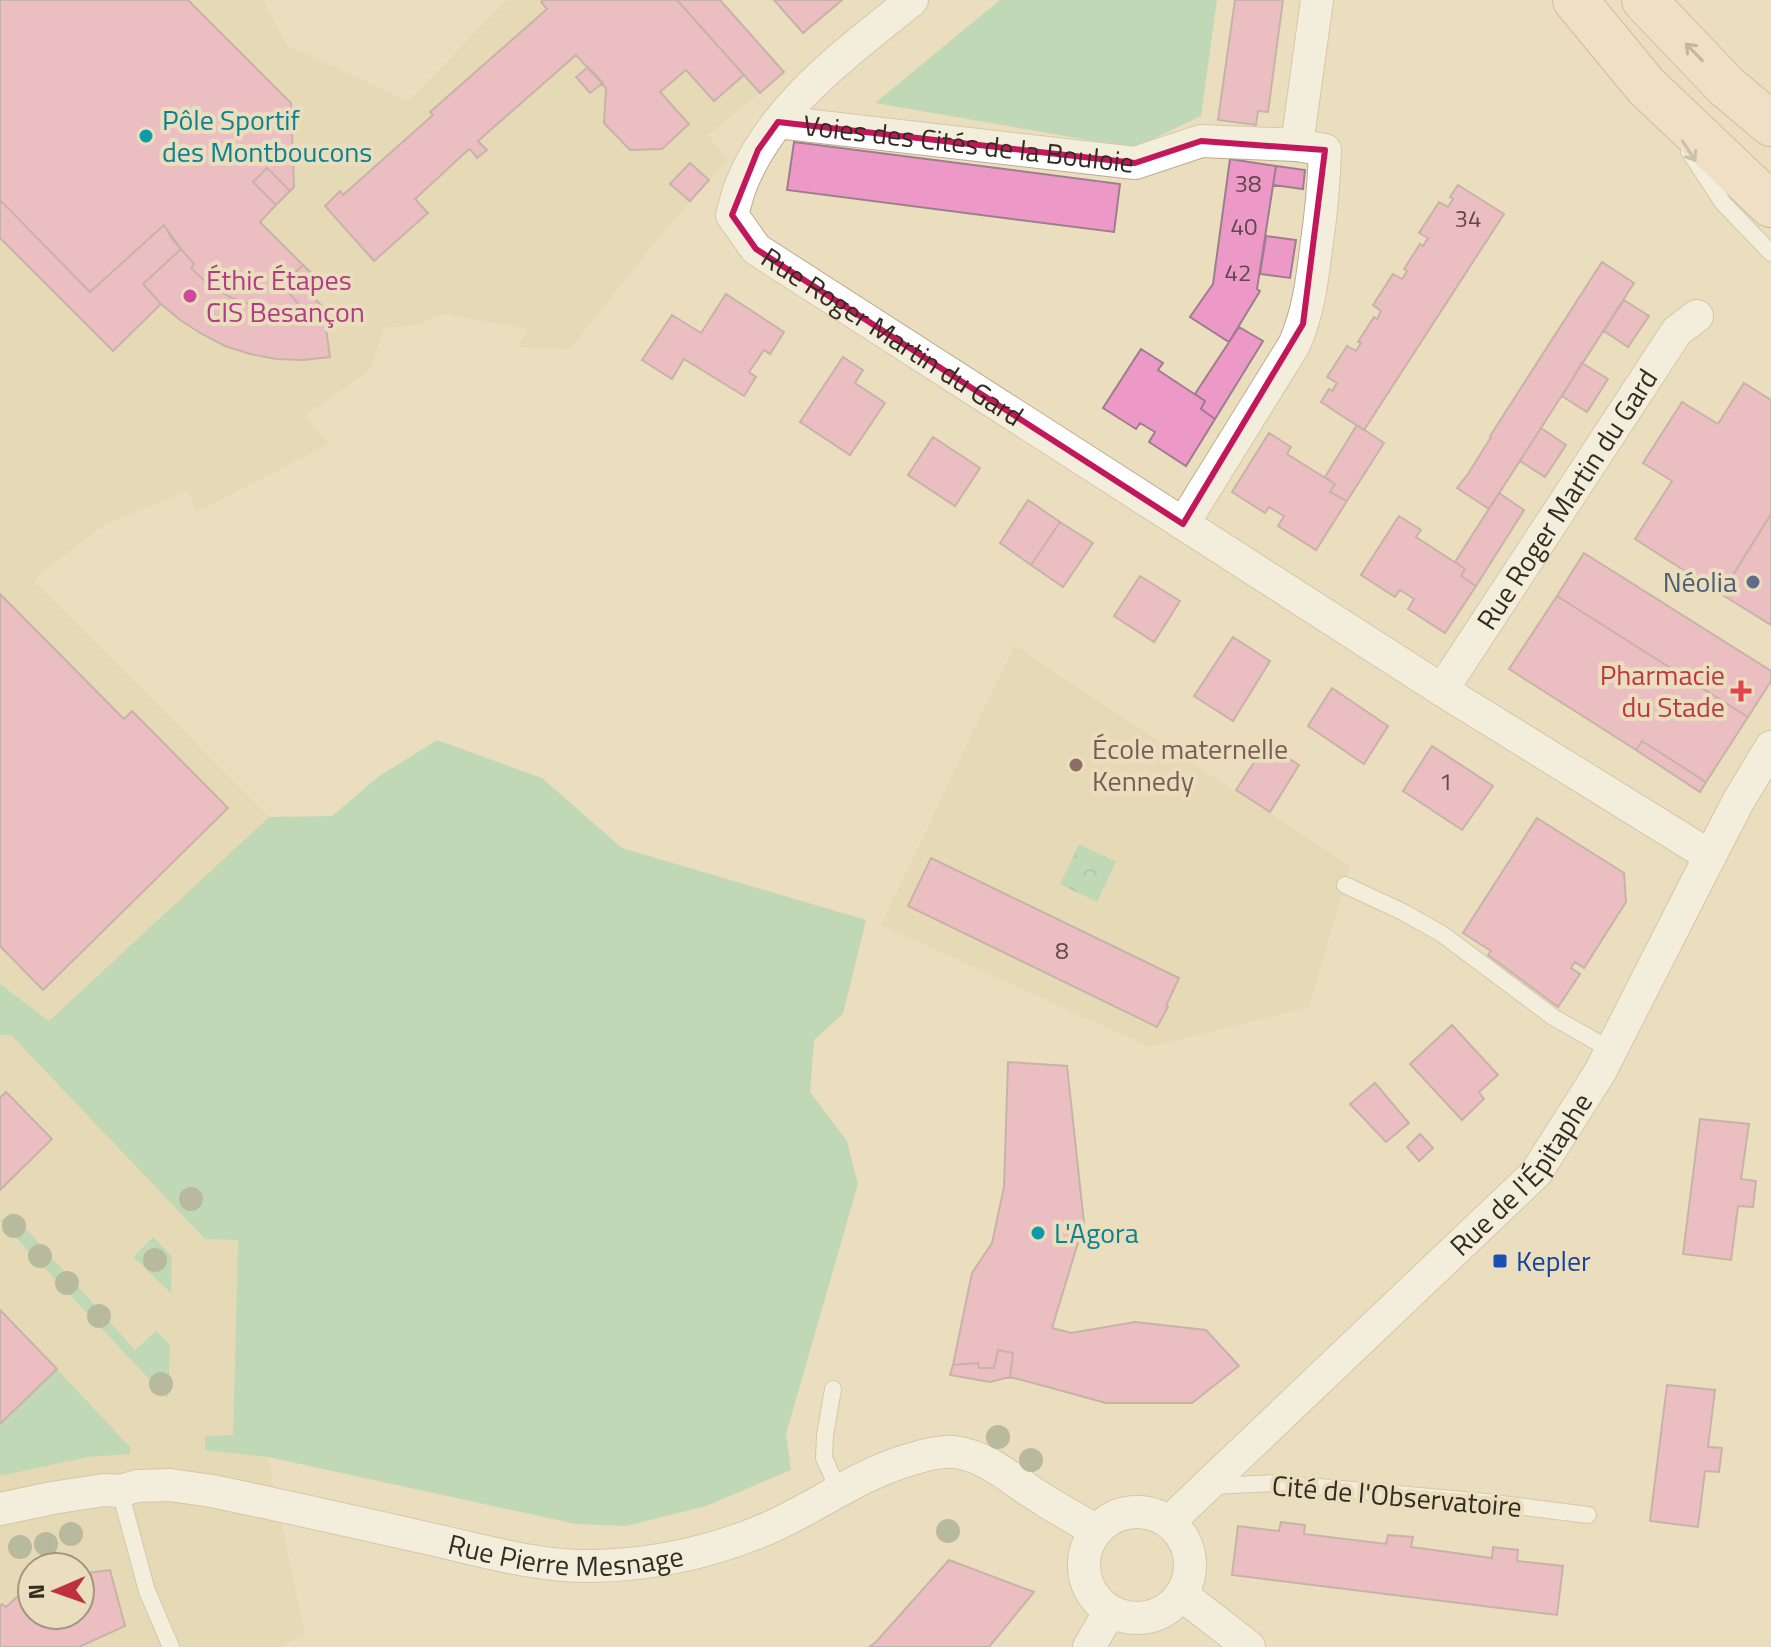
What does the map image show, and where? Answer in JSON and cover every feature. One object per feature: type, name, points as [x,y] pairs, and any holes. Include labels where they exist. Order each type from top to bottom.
[{"type":"main road","points":[[1575,0],[1646,86],[1771,205]]},
{"type":"main road","points":[[1644,0],[1726,86],[1771,124]]},
{"type":"street","name":"Rue Roger Martin du Gard","points":[[912,0],[815,80],[758,150],[740,186],[732,215],[756,249],[1442,690],[1710,856]]},
{"type":"street","points":[[1183,524],[1294,345],[1303,324],[1324,191],[1325,150],[1297,145],[1317,0]]},
{"type":"street","name":"Voies des Cités de la Bouloie","points":[[778,122],[1135,163],[1201,141],[1297,145]]},
{"type":"street","name":"Rue Roger Martin du Gard","points":[[1442,690],[1677,331],[1697,316]]},
{"type":"street","name":"Rue de l'Épitaphe","points":[[1169,1522],[1536,1173],[1600,1072],[1739,800],[1771,747]]},
{"type":"street","name":"Rue Pierre Mesnage","points":[[0,1509],[104,1490],[170,1485],[191,1487],[512,1558],[589,1566],[627,1564],[665,1559],[760,1532],[873,1472],[929,1454],[952,1452],[996,1466],[1043,1500],[1096,1531]]},
{"type":"street","points":[[1139,1512],[1155,1514],[1169,1522],[1181,1534],[1191,1564],[1189,1580],[1182,1595],[1171,1607],[1142,1619],[1110,1611],[1089,1589],[1085,1574],[1088,1545],[1096,1531],[1108,1520],[1139,1512]]},
{"type":"street","points":[[1182,1595],[1249,1647]]},
{"type":"street","points":[[1089,1647],[1110,1611]]},
{"type":"lane","points":[[1646,86],[1723,203],[1771,253]]},
{"type":"lane","points":[[1345,885],[1442,934],[1553,1017],[1611,1050]]},
{"type":"lane","points":[[833,1389],[824,1458],[839,1491]]},
{"type":"lane","name":"Cité de l'Observatoire","points":[[1206,1486],[1275,1483],[1486,1502],[1588,1515]]},
{"type":"lane","points":[[120,1491],[147,1591],[171,1647]]},
{"type":"highlighted area","points":[[778,122],[1135,163],[1201,141],[1325,150],[1303,324],[1183,524],[756,249],[732,215],[758,150]]},
{"type":"shaded area","points":[[0,0],[263,0],[287,45],[408,101],[507,0],[677,0],[760,93],[708,135],[728,160],[669,225],[569,350],[517,347],[528,329],[442,314],[419,325],[384,328],[370,370],[305,416],[329,444],[197,512],[187,491],[105,524],[34,581],[269,817],[50,1021],[261,1224],[268,1457],[305,1635],[281,1647],[0,1647]]},
{"type":"shaded area","name":"École maternelle Kennedy","points":[[1015,644],[1350,866],[1309,1007],[1149,1047],[881,925]]},
{"type":"green space","points":[[1000,0],[1217,0],[1201,116],[1134,148],[875,103]]},
{"type":"green space","points":[[437,740],[542,778],[622,848],[866,920],[843,1014],[814,1040],[810,1092],[847,1141],[858,1184],[786,1434],[791,1470],[706,1506],[626,1526],[576,1524],[268,1457],[205,1450],[205,1436],[233,1435],[238,1240],[205,1239],[11,1035],[0,1035],[0,984],[49,1021],[269,817],[332,816],[378,777]]},
{"type":"green space","points":[[1079,844],[1116,862],[1097,902],[1060,884]]},
{"type":"green space","points":[[11,1212],[135,1350],[156,1331],[170,1345],[168,1399],[0,1221]]},
{"type":"green space","points":[[153,1237],[172,1256],[171,1293],[133,1257]]},
{"type":"green space","points":[[57,1369],[130,1447],[130,1454],[88,1457],[0,1476],[0,1424]]},
{"type":"building","name":"Pôle Sportif des Montboucons","points":[[0,0],[188,0],[291,103],[294,187],[290,191],[267,168],[253,182],[276,205],[260,222],[303,265],[282,285],[302,308],[298,312],[279,312],[254,306],[209,285],[191,268],[194,264],[164,225],[90,292],[0,200]]},
{"type":"building","points":[[677,0],[744,75],[714,101],[686,70],[660,92],[689,124],[662,149],[630,150],[604,123],[606,88],[576,55],[478,141],[487,150],[477,158],[468,150],[415,199],[428,213],[374,261],[325,206],[340,191],[343,195],[433,115],[430,112],[547,9],[541,2]]},
{"type":"building","points":[[677,0],[720,0],[784,72],[760,93]]},
{"type":"building","points":[[774,0],[842,0],[803,33]]},
{"type":"building","points":[[1235,0],[1283,0],[1268,112],[1258,111],[1256,125],[1218,120]]},
{"type":"building","points":[[588,67],[603,83],[590,93],[576,77]]},
{"type":"building","points":[[794,142],[1120,184],[1114,232],[787,190]]},
{"type":"building","points":[[1230,159],[1276,166],[1257,289],[1260,291],[1229,342],[1190,317],[1213,284]]},
{"type":"building","points":[[690,163],[709,180],[690,201],[670,184]]},
{"type":"building","points":[[1276,166],[1305,170],[1303,189],[1273,185]]},
{"type":"building","points":[[267,168],[290,191],[276,205],[253,182]]},
{"type":"building","points":[[1458,185],[1504,214],[1364,430],[1321,402],[1337,383],[1327,377],[1347,346],[1356,351],[1361,343],[1358,342],[1381,311],[1373,305],[1393,274],[1402,279],[1407,271],[1404,269],[1420,244],[1423,246],[1428,238],[1419,233],[1439,202],[1448,207]]},
{"type":"building","points":[[0,200],[90,292],[164,225],[181,249],[143,284],[161,304],[113,351],[0,238]]},
{"type":"building","points":[[1266,236],[1296,240],[1290,278],[1260,274]]},
{"type":"building","points":[[181,249],[194,264],[191,268],[209,285],[230,297],[279,312],[298,312],[302,308],[282,285],[303,265],[325,286],[313,297],[323,307],[330,357],[276,359],[250,354],[225,346],[180,320],[143,284]]},
{"type":"building","points":[[1602,262],[1634,283],[1489,509],[1457,488]]},
{"type":"building","points":[[726,294],[784,332],[770,354],[764,350],[749,372],[756,377],[744,396],[684,359],[672,379],[642,360],[672,315],[701,333]]},
{"type":"building","points":[[1624,300],[1649,316],[1628,347],[1604,331]]},
{"type":"building","points":[[1239,327],[1263,341],[1215,419],[1201,409],[1205,401],[1195,394]]},
{"type":"building","points":[[1141,349],[1163,363],[1158,370],[1205,401],[1201,409],[1215,419],[1186,466],[1149,442],[1155,432],[1140,423],[1136,429],[1103,408]]},
{"type":"building","points":[[843,357],[863,370],[855,383],[885,403],[850,455],[800,422]]},
{"type":"building","points":[[1582,363],[1608,379],[1587,412],[1562,396]]},
{"type":"building","points":[[1744,383],[1771,400],[1771,514],[1721,594],[1635,539],[1672,481],[1643,463],[1682,402],[1718,424]]},
{"type":"building","points":[[1357,425],[1384,443],[1347,501],[1330,492],[1335,484],[1325,477]]},
{"type":"building","points":[[1541,428],[1566,445],[1545,477],[1520,461]]},
{"type":"building","points":[[1269,433],[1291,447],[1287,454],[1335,484],[1330,492],[1347,501],[1316,550],[1278,526],[1284,516],[1269,507],[1265,513],[1232,492]]},
{"type":"building","points":[[933,437],[980,468],[955,506],[908,475]]},
{"type":"building","points":[[1499,493],[1524,510],[1476,586],[1461,576],[1465,569],[1455,562]]},
{"type":"building","points":[[1028,500],[1060,522],[1031,565],[1000,543]]},
{"type":"building","points":[[1771,514],[1771,625],[1721,594]]},
{"type":"building","points":[[1399,516],[1421,530],[1416,537],[1465,569],[1461,576],[1476,586],[1445,633],[1408,609],[1414,599],[1400,590],[1395,597],[1361,575]]},
{"type":"building","points":[[1060,522],[1093,543],[1063,587],[1031,565]]},
{"type":"building","points":[[1584,553],[1771,671],[1771,681],[1748,717],[1557,596]]},
{"type":"building","points":[[1140,576],[1180,601],[1154,642],[1114,616]]},
{"type":"building","points":[[0,594],[124,719],[132,711],[228,808],[43,990],[0,946]]},
{"type":"building","points":[[1557,596],[1748,717],[1706,782],[1642,741],[1636,750],[1509,669]]},
{"type":"building","points":[[1233,637],[1270,661],[1233,721],[1194,696]]},
{"type":"building","points":[[1332,688],[1388,726],[1364,764],[1308,726]]},
{"type":"building","points":[[1642,741],[1706,782],[1700,792],[1636,750]]},
{"type":"building","points":[[1266,744],[1299,765],[1270,812],[1236,790]]},
{"type":"building","points":[[1432,746],[1493,786],[1462,830],[1403,791]]},
{"type":"building","points":[[1537,818],[1624,873],[1626,902],[1584,968],[1575,962],[1571,968],[1580,974],[1558,1007],[1488,955],[1491,951],[1463,933]]},
{"type":"building","points":[[931,858],[1179,978],[1157,1027],[908,906]]},
{"type":"building","points":[[1452,1025],[1498,1075],[1479,1092],[1484,1099],[1462,1120],[1410,1064]]},
{"type":"building","name":"L'Agora","points":[[1008,1062],[1067,1066],[1084,1223],[1052,1328],[1071,1333],[1135,1322],[1206,1330],[1239,1366],[1192,1403],[1106,1403],[1010,1377],[1013,1353],[998,1350],[994,1368],[979,1368],[978,1363],[953,1365],[972,1273],[992,1243],[1004,1187]]},
{"type":"building","points":[[1375,1083],[1409,1123],[1386,1142],[1350,1104]]},
{"type":"building","points":[[6,1092],[52,1139],[0,1190],[0,1098]]},
{"type":"building","points":[[1700,1119],[1749,1124],[1741,1179],[1756,1181],[1753,1207],[1738,1206],[1731,1260],[1683,1254]]},
{"type":"building","points":[[1420,1134],[1433,1148],[1419,1161],[1407,1147]]},
{"type":"building","points":[[0,1310],[57,1369],[0,1424]]},
{"type":"building","points":[[998,1350],[1013,1353],[1010,1377],[990,1382],[950,1375],[953,1365],[978,1363],[979,1368],[994,1368]]},
{"type":"building","points":[[1667,1385],[1715,1390],[1708,1447],[1722,1448],[1719,1472],[1705,1471],[1698,1527],[1650,1521]]},
{"type":"building","points":[[1281,1522],[1305,1525],[1304,1534],[1386,1544],[1388,1535],[1413,1537],[1411,1547],[1492,1558],[1493,1547],[1518,1550],[1517,1561],[1563,1566],[1557,1615],[1232,1575],[1238,1526],[1279,1531]]},
{"type":"building","points":[[949,1560],[1034,1592],[989,1647],[869,1647],[876,1642]]},
{"type":"building","points":[[110,1570],[125,1626],[79,1647],[0,1647],[0,1606],[6,1607],[16,1598],[16,1631],[96,1631],[96,1572]]},
{"type":"place","name":"Pôle Sportif des Montboucons","points":[[146,136]]},
{"type":"place","name":"Éthic Étapes CIS Besançon","points":[[190,296]]},
{"type":"place","name":"Néolia","points":[[1753,582]]},
{"type":"place","name":"Pharmacie du Stade","points":[[1741,691]]},
{"type":"place","name":"École maternelle Kennedy","points":[[1076,765]]},
{"type":"place","name":"L'Agora","points":[[1038,1233]]},
{"type":"place","name":"Kepler","points":[[1500,1261]]}]
